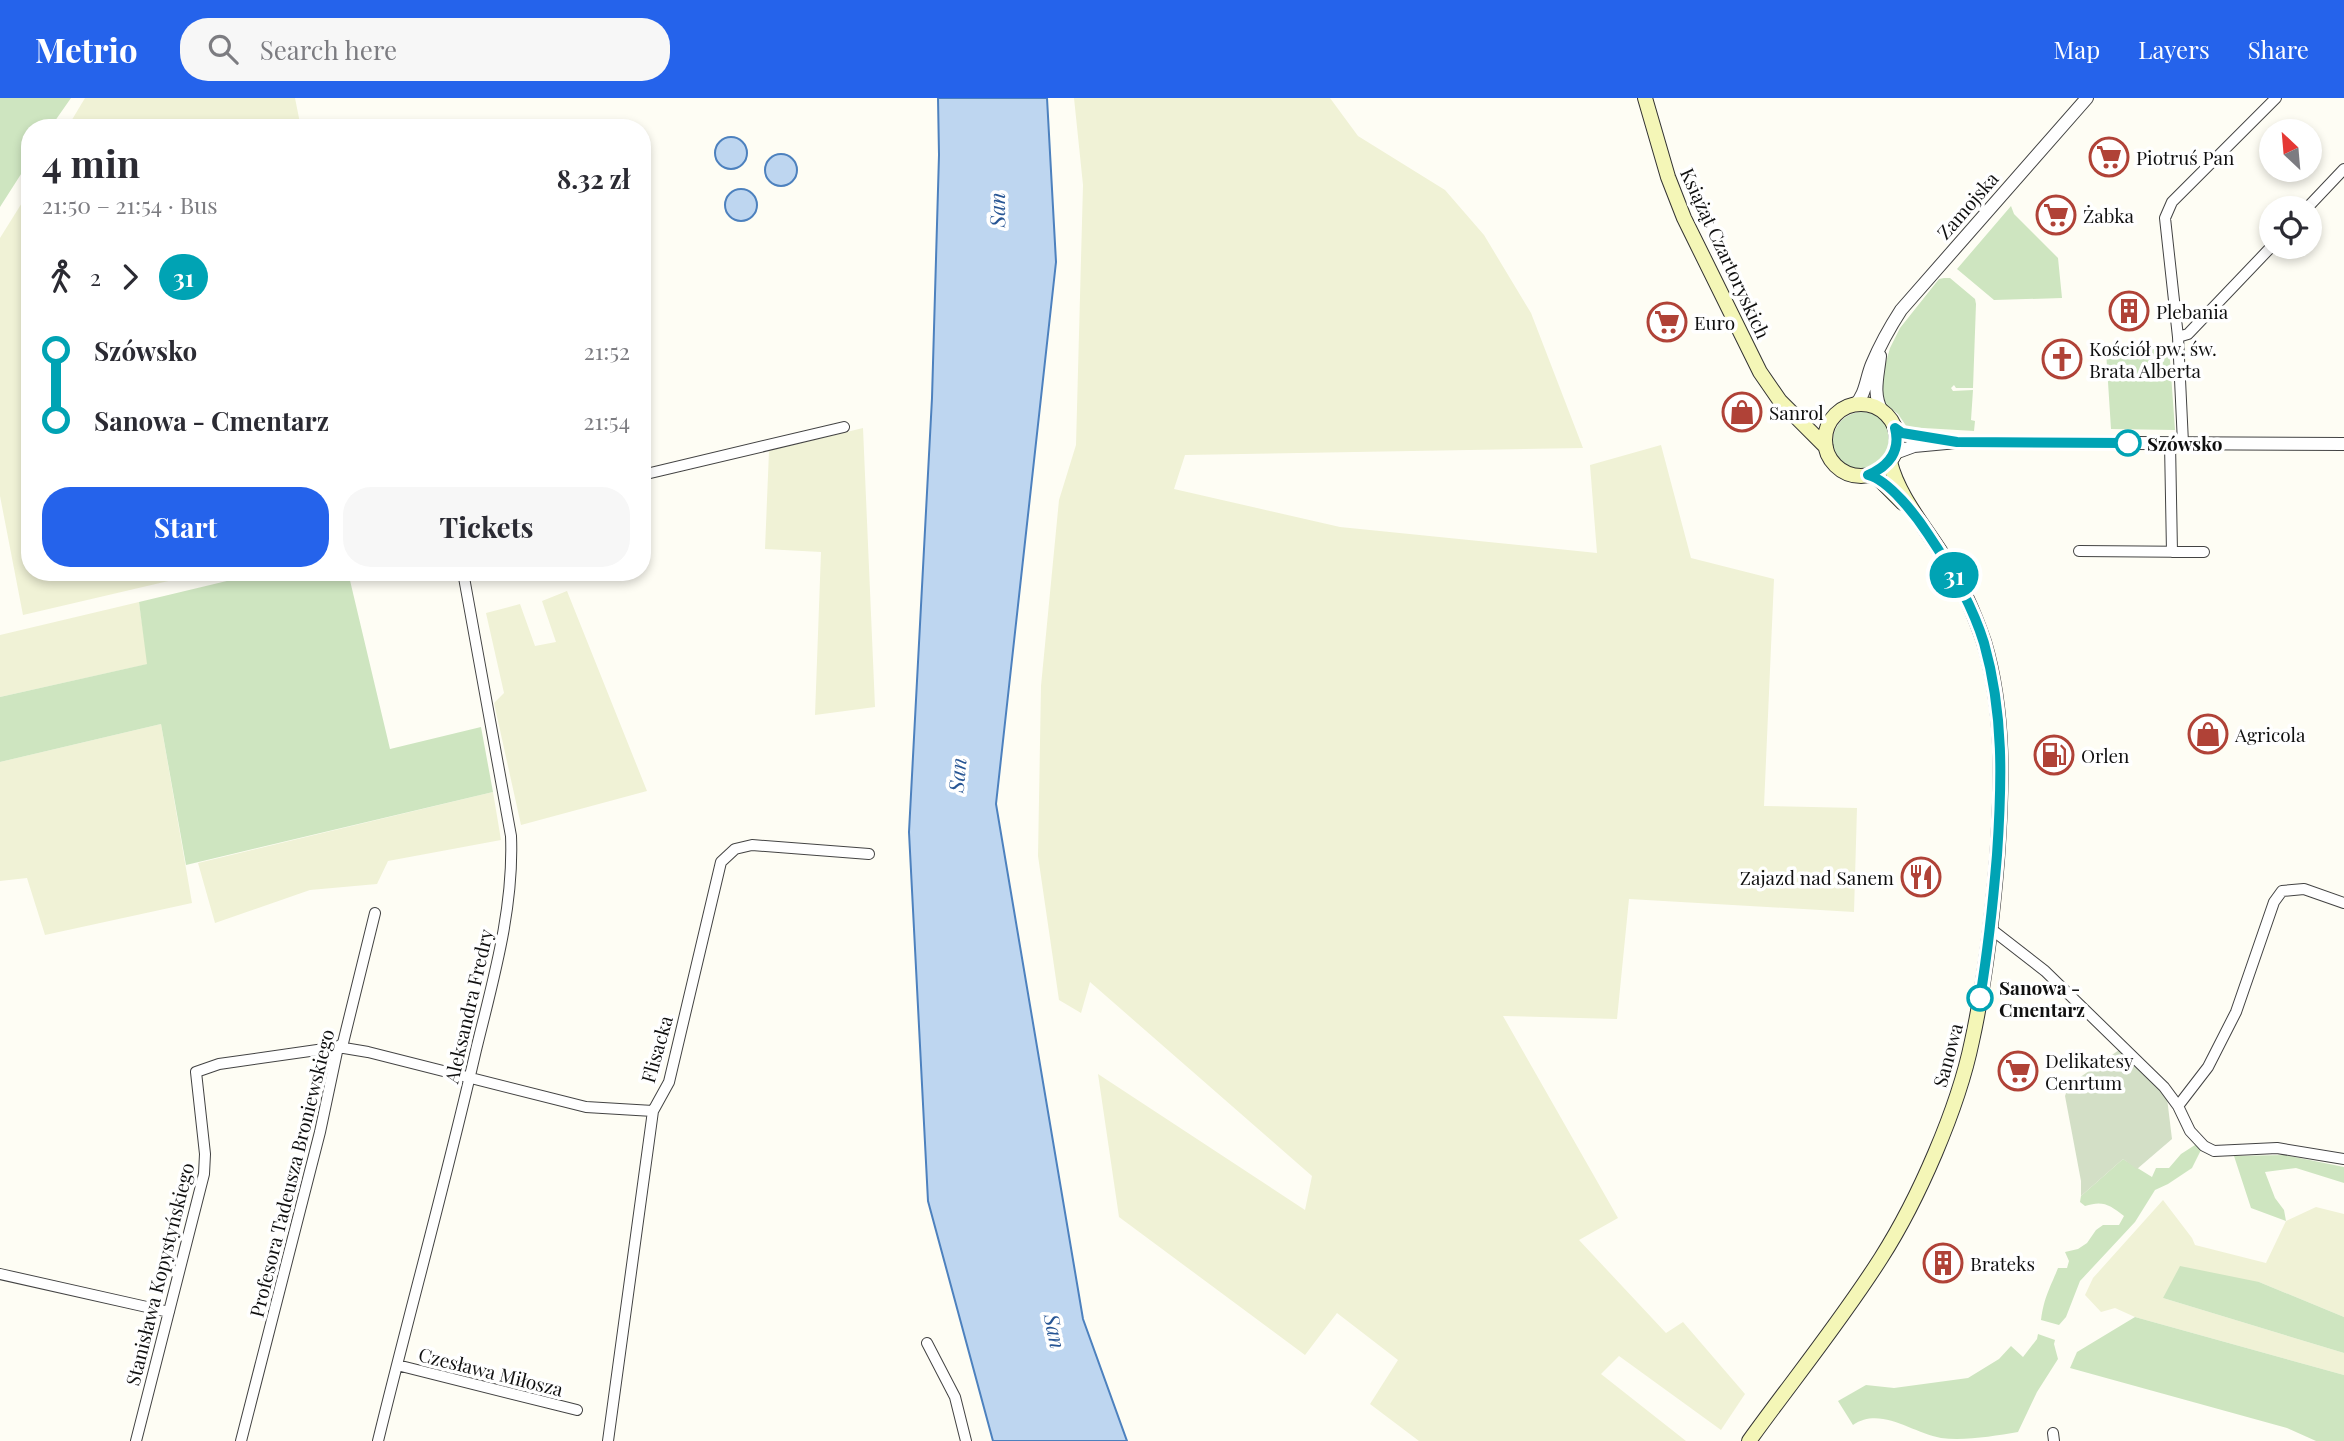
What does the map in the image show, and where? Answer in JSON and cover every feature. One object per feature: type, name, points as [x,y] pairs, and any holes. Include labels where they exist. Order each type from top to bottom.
[{"type":"main road","name":"Książąt Czartoryskich","points":[[1645,98],[1668,177],[1684,218],[1760,372],[1775,395],[1826,447]]},
{"type":"main road","points":[[1792,414],[1824,422],[1841,410],[1855,405],[1866,405],[1882,411],[1895,428],[1897,442],[1892,457],[1881,470],[1855,476],[1844,472],[1829,457],[1826,432],[1833,417]]},
{"type":"main road","points":[[1892,457],[1896,479],[1920,522]]},
{"type":"main road","points":[[1868,475],[1877,477],[1887,486],[1920,522]]},
{"type":"main road","name":"Sanowa","points":[[1749,1441],[1882,1257],[1934,1156],[1972,1043],[1991,929],[2001,797],[1999,713],[1983,642],[1960,586],[1949,564],[1920,522]]},
{"type":"street","name":"Zamojska","points":[[1855,405],[1864,390],[1870,367],[1882,342],[1909,300],[2087,98]]},
{"type":"street","points":[[2172,552],[2178,337],[2165,218],[2172,202],[2276,98]]},
{"type":"street","points":[[2318,196],[2344,169]]},
{"type":"street","points":[[2178,337],[2188,334],[2260,259]]},
{"type":"street","name":"Zamojska","points":[[1882,342],[1875,391],[1876,401],[1882,411]]},
{"type":"street","points":[[651,473],[844,427]]},
{"type":"street","points":[[1895,428],[1902,433],[1957,442]]},
{"type":"street","points":[[1892,457],[1914,446],[1957,442],[2344,444]]},
{"type":"street","points":[[2078,551],[2204,552]]},
{"type":"street","name":"Aleksandra Fredry","points":[[378,1441],[470,1079],[505,922],[511,836],[465,581]]},
{"type":"street","name":"Flisacka","points":[[608,1441],[653,1111],[669,1082],[721,862],[735,849],[752,845],[869,855]]},
{"type":"street","points":[[2178,1106],[2208,1068],[2236,1013],[2274,902],[2282,891],[2304,888],[2344,903]]},
{"type":"street","name":"Profesora Tadeusza Broniewskiego","points":[[241,1441],[320,1132],[338,1047],[343,1043],[375,913]]},
{"type":"street","points":[[1991,929],[2045,971],[2164,1087],[2178,1106],[2190,1131],[2204,1146],[2214,1151],[2277,1148],[2344,1159]]},
{"type":"street","points":[[338,1047],[368,1052],[586,1107],[653,1111]]},
{"type":"street","name":"Stanisława Kopystyńskiego","points":[[136,1441],[204,1174],[205,1154],[197,1072],[219,1064],[338,1047]]},
{"type":"street","points":[[0,1274],[169,1312]]},
{"type":"street","points":[[927,1343],[955,1397],[966,1441]]},
{"type":"street","name":"Czesława Miłosza","points":[[397,1365],[578,1410]]},
{"type":"green space","points":[[0,98],[71,98],[56,119],[21,119],[21,174],[0,207]]},
{"type":"green space","points":[[85,98],[295,98],[299,119],[72,119]]},
{"type":"green space","points":[[1074,98],[1330,98],[1358,136],[1445,190],[1484,235],[1531,313],[1583,448],[1185,455],[1174,489],[1340,527],[1597,553],[1590,465],[1661,445],[1691,558],[1774,579],[1764,806],[1857,808],[1854,912],[1629,899],[1617,1019],[1503,1016],[1618,1218],[1579,1240],[1666,1333],[1683,1322],[1745,1394],[1721,1430],[1619,1356],[1601,1374],[1686,1441],[1419,1441],[1370,1404],[1398,1360],[1337,1313],[1305,1355],[1119,1217],[1098,1074],[1305,1210],[1312,1176],[1090,982],[1081,1013],[1059,1000],[1038,856],[1041,686],[1059,500],[1076,445],[1083,185]]},
{"type":"green space","points":[[21,204],[21,581],[168,581],[23,615],[0,496],[0,238]]},
{"type":"green space","points":[[2011,206],[2014,214],[2058,258],[2062,298],[1994,300],[1957,269]]},
{"type":"green space","points":[[1950,278],[1975,299],[1976,304],[1973,388],[1956,388],[1954,385],[1951,388],[1953,391],[1973,390],[1971,420],[1975,421],[1974,431],[1907,427],[1898,414],[1884,403],[1882,396],[1884,369],[1900,328],[1939,279]]},
{"type":"green space","points":[[2169,346],[2175,430],[2111,429],[2106,351]]},
{"type":"green space","points":[[1862,412],[1878,417],[1886,425],[1891,441],[1886,457],[1878,465],[1862,470],[1846,465],[1838,457],[1833,441],[1838,425],[1846,417]]},
{"type":"green space","points":[[863,428],[875,707],[815,715],[821,552],[765,549],[769,451]]},
{"type":"green space","points":[[226,581],[350,581],[390,749],[481,727],[493,792],[186,865],[161,724],[0,762],[0,697],[147,664],[139,602]]},
{"type":"green space","points":[[567,591],[647,791],[521,825],[494,703],[504,693],[486,613],[520,604],[535,646],[556,642],[542,601]]},
{"type":"green space","points":[[139,602],[148,664],[0,697],[0,635]]},
{"type":"green space","points":[[161,724],[192,903],[45,935],[27,878],[0,881],[0,762]]},
{"type":"green space","points":[[493,792],[501,840],[388,861],[377,884],[310,890],[215,923],[198,863]]},
{"type":"green space","points":[[2119,1050],[2167,1098],[2172,1139],[2137,1169],[2123,1159],[2081,1196],[2081,1181],[2065,1096],[2069,1085]]},
{"type":"green space","points":[[2195,1145],[2202,1148],[2192,1168],[2155,1190],[2135,1222],[2080,1281],[2066,1317],[2059,1325],[2041,1320],[2058,1268],[2067,1268],[2069,1261],[2065,1252],[2078,1249],[2087,1243],[2103,1225],[2119,1225],[2124,1216],[2106,1205],[2097,1203],[2085,1206],[2080,1202],[2081,1196],[2123,1159],[2152,1177],[2156,1168],[2169,1168],[2181,1154]]},
{"type":"green space","points":[[2285,1155],[2344,1167],[2344,1183],[2296,1168],[2265,1172],[2275,1198],[2284,1210],[2286,1221],[2251,1208],[2234,1156]]},
{"type":"green space","points":[[2163,1200],[2195,1245],[2266,1263],[2286,1221],[2316,1207],[2344,1214],[2344,1317],[2259,1282],[2163,1298],[2344,1353],[2344,1375],[2135,1317],[2115,1308],[2101,1312],[2085,1295],[2093,1278]]},
{"type":"green space","points":[[2180,1266],[2259,1282],[2344,1317],[2344,1353],[2163,1298]]},
{"type":"green space","points":[[2135,1317],[2344,1375],[2344,1441],[2316,1441],[2287,1428],[2070,1368],[2077,1352]]},
{"type":"green space","points":[[2038,1334],[2055,1340],[2058,1359],[2037,1392],[2018,1432],[1950,1439],[1930,1435],[1886,1419],[1874,1418],[1853,1425],[1838,1401],[1866,1385],[1894,1388],[1968,1378],[1999,1359],[2011,1346],[2023,1357]]},
{"type":"water","name":"San","points":[[938,98],[1047,98],[1056,262],[996,804],[1083,1319],[1127,1441],[993,1441],[928,1201],[909,832],[932,398],[939,155]]},
{"type":"water","points":[[731,137],[743,141],[747,153],[743,165],[731,169],[719,165],[715,153],[719,141]]},
{"type":"water","points":[[781,154],[793,158],[797,170],[793,182],[781,186],[769,182],[765,170],[769,158]]},
{"type":"water","points":[[741,189],[753,193],[757,205],[753,217],[741,221],[729,217],[725,205],[729,193]]},
{"type":"bus line","name":"31","points":[[1980,998],[1991,935],[2001,797],[1999,713],[1983,642],[1968,602],[1949,564],[1920,522],[1887,486],[1877,477],[1868,475],[1881,470],[1890,462],[1897,442],[1895,428],[1902,433],[1957,442],[2128,443]]},
{"type":"place","name":"Piotruś Pan","points":[[2109,157]]},
{"type":"place","name":"Żabka","points":[[2056,215]]},
{"type":"place","name":"Plebania","points":[[2129,311]]},
{"type":"place","name":"Euro","points":[[1667,322]]},
{"type":"place","name":"Kościół pw. św. Brata Alberta","points":[[2062,359]]},
{"type":"place","name":"Sanrol","points":[[1742,412]]},
{"type":"place","name":"Szówsko","points":[[2128,443]]},
{"type":"place","name":"Agricola","points":[[2208,734]]},
{"type":"place","name":"Orlen","points":[[2054,755]]},
{"type":"place","name":"Zajazd nad Sanem","points":[[1921,877]]},
{"type":"place","name":"Sanowa - Cmentarz","points":[[1980,998]]},
{"type":"place","name":"Delikatesy Cenrtum","points":[[2018,1071]]},
{"type":"place","name":"Brateks","points":[[1943,1263]]}]
